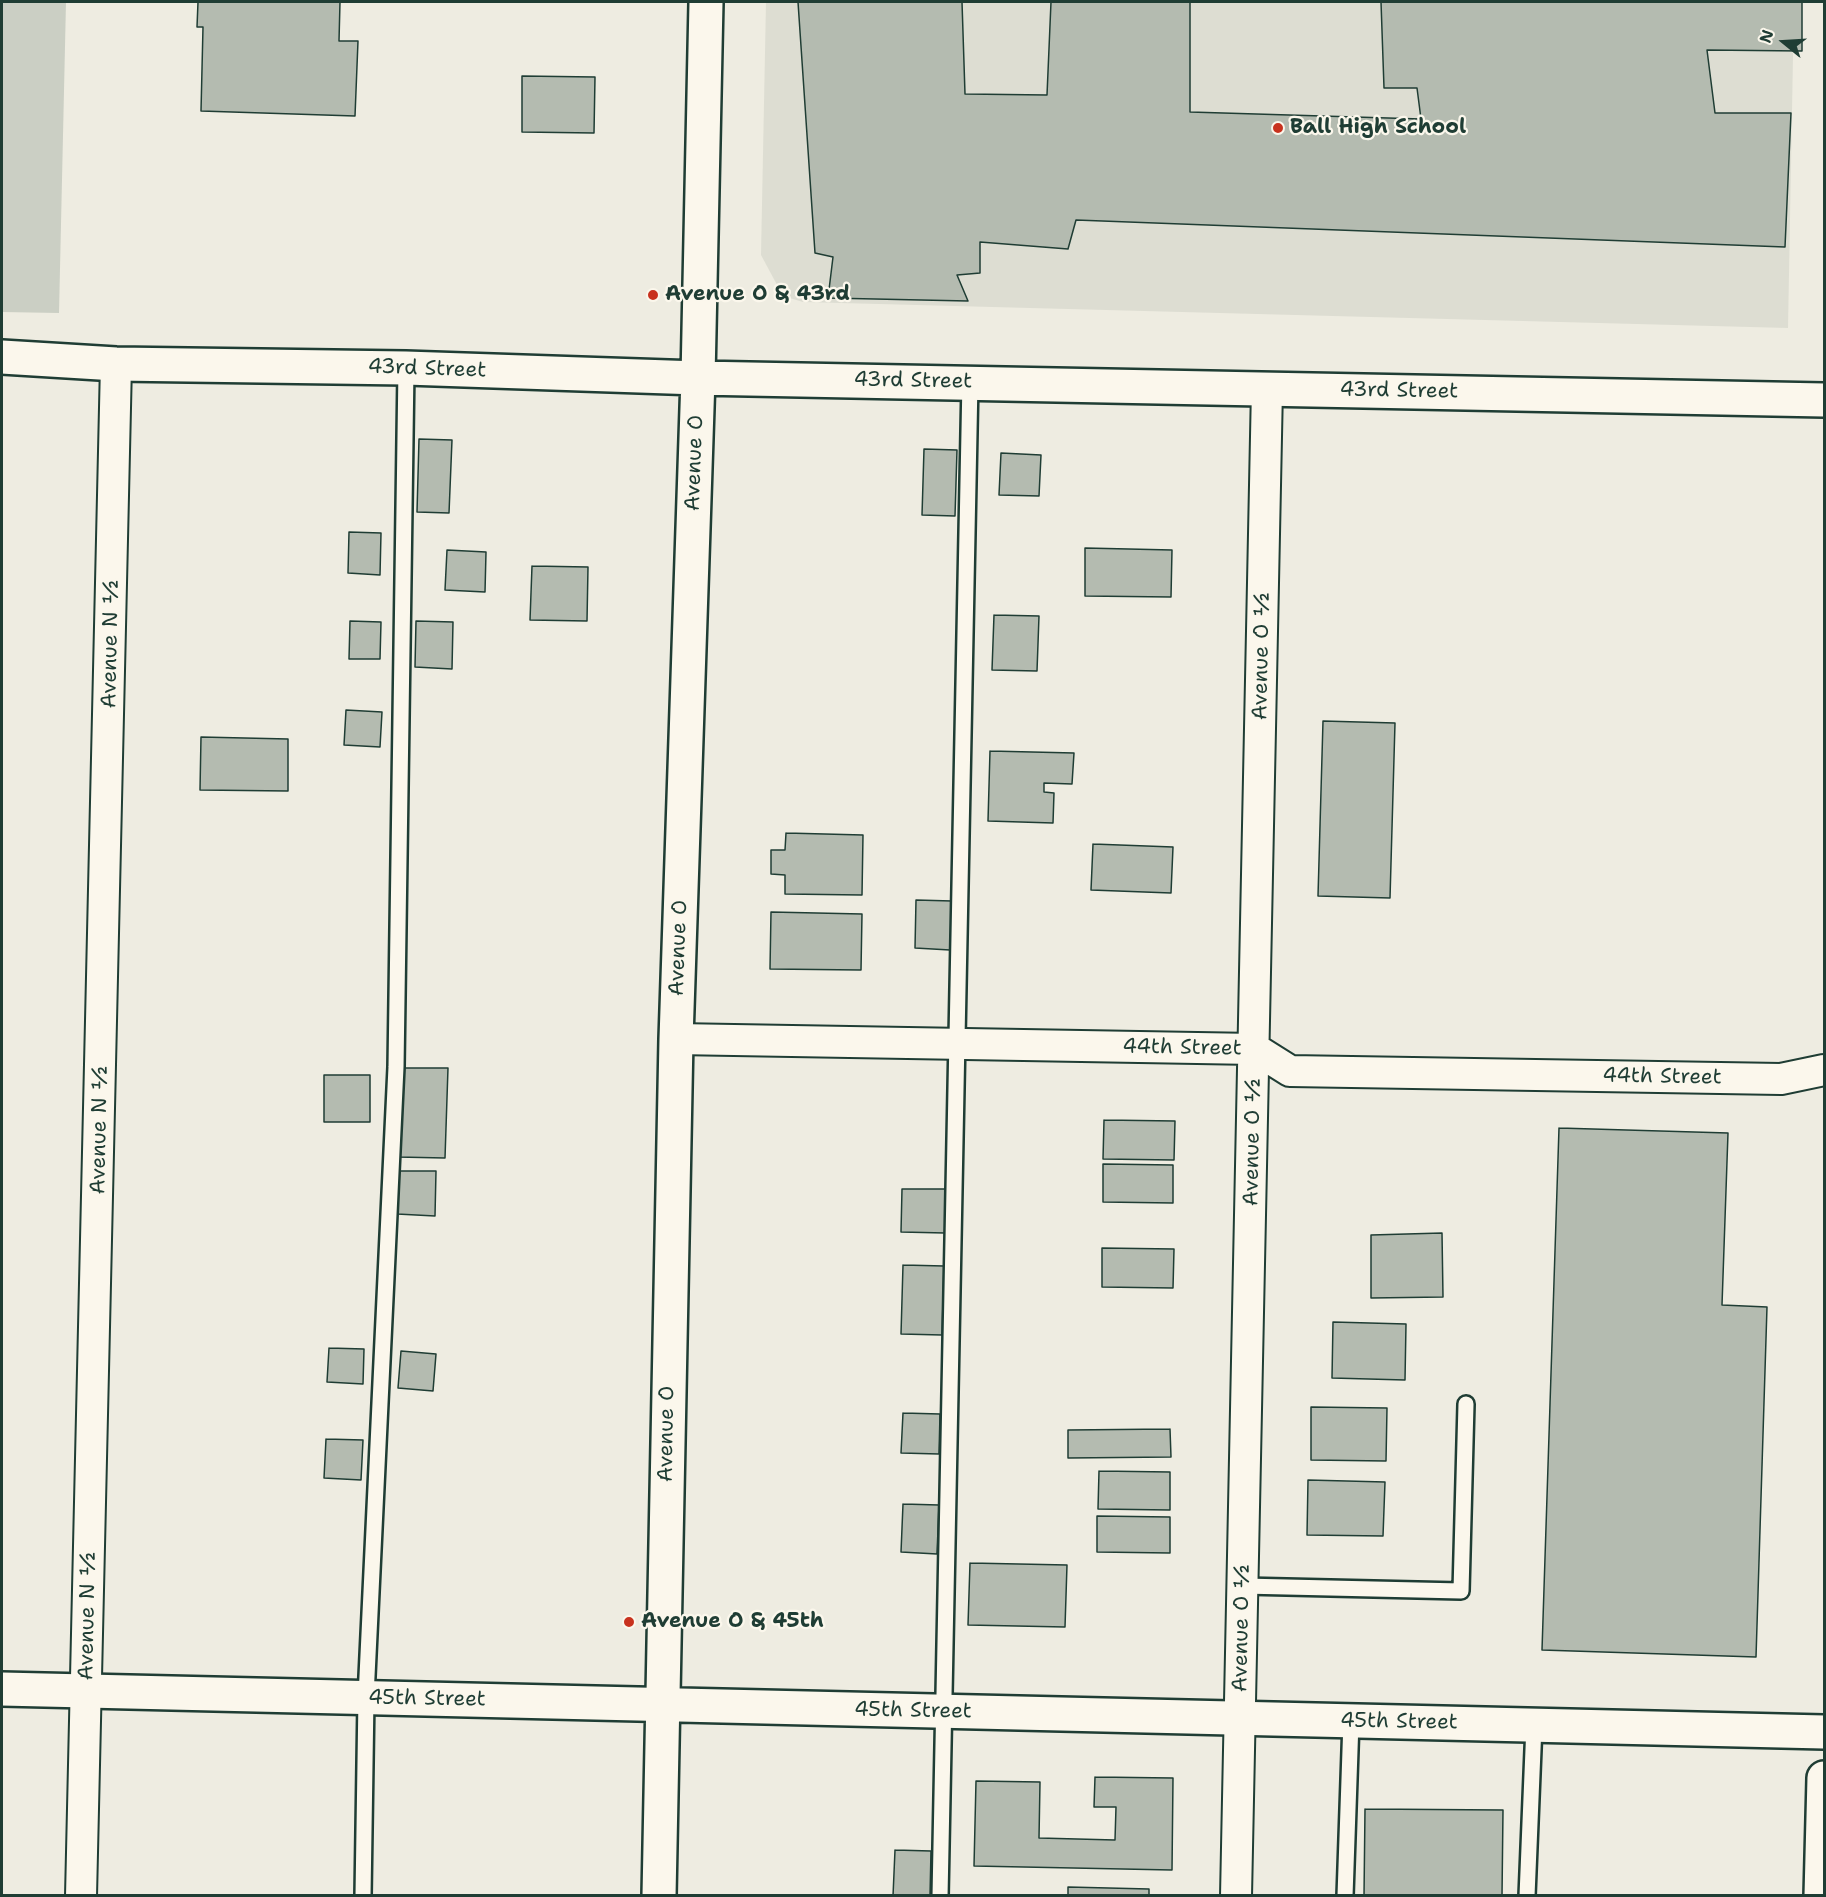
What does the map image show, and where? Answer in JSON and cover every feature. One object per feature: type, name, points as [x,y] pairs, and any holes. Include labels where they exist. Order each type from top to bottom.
[{"type":"main road","name":"Avenue O","points":[[659,1896],[676,1039],[698,378],[706,2]]},
{"type":"main road","name":"43rd Street","points":[[2,357],[116,364],[406,368],[698,378],[970,381],[1824,400]]},
{"type":"main road","name":"45th Street","points":[[2,1689],[1824,1732]]},
{"type":"main road","points":[[1821,1896],[1824,1778]]},
{"type":"street","name":"Avenue N ½","points":[[81,1896],[116,364]]},
{"type":"street","name":"Avenue O ½","points":[[1236,1896],[1267,388]]},
{"type":"street","name":"44th Street","points":[[676,1039],[1255,1049],[1290,1071],[1781,1079],[1824,1070]]},
{"type":"lane","points":[[363,1896],[366,1697],[396,1067],[406,368]]},
{"type":"lane","points":[[940,1896],[959,1043],[970,381]]},
{"type":"lane","points":[[1243,1586],[1461,1591],[1466,1404]]},
{"type":"lane","points":[[1345,1896],[1351,1721]]},
{"type":"lane","points":[[1527,1896],[1534,1725]]},
{"type":"shaded area","points":[[2,2],[66,2],[59,313],[2,312]]},
{"type":"shaded area","name":"Ball High School","points":[[766,2],[1794,2],[1788,328],[803,302],[783,296],[761,255]]},
{"type":"building","points":[[198,2],[340,2],[339,41],[358,41],[355,116],[201,111],[203,27],[197,27]]},
{"type":"building","name":"Ball High School","points":[[798,2],[962,2],[965,94],[1047,95],[1051,2],[1190,2],[1190,112],[1421,119],[1417,88],[1384,88],[1381,2],[1802,2],[1802,51],[1707,50],[1715,113],[1791,113],[1785,247],[1076,220],[1068,249],[980,242],[980,273],[957,275],[968,301],[828,298],[833,257],[815,253]]},
{"type":"building","points":[[522,76],[595,77],[594,133],[522,132]]},
{"type":"building","points":[[419,439],[452,440],[449,513],[417,512]]},
{"type":"building","points":[[924,449],[957,450],[955,516],[922,515]]},
{"type":"building","points":[[1001,453],[1041,455],[1039,496],[999,495]]},
{"type":"building","points":[[349,532],[381,533],[380,575],[348,573]]},
{"type":"building","points":[[1085,548],[1172,550],[1171,597],[1085,596]]},
{"type":"building","points":[[447,550],[486,552],[485,592],[445,590]]},
{"type":"building","points":[[532,566],[588,567],[587,621],[530,620]]},
{"type":"building","points":[[994,615],[1039,616],[1037,671],[992,670]]},
{"type":"building","points":[[350,621],[381,622],[380,659],[349,659]]},
{"type":"building","points":[[416,621],[453,622],[452,669],[415,667]]},
{"type":"building","points":[[346,710],[382,712],[380,747],[344,745]]},
{"type":"building","points":[[1323,721],[1395,723],[1390,898],[1318,896]]},
{"type":"building","points":[[201,737],[288,739],[288,791],[200,790]]},
{"type":"building","points":[[990,751],[1074,753],[1072,784],[1044,783],[1044,792],[1054,793],[1053,823],[988,821]]},
{"type":"building","points":[[786,833],[863,835],[862,895],[785,894],[785,875],[771,874],[771,850],[785,850]]},
{"type":"building","points":[[1093,844],[1173,847],[1171,893],[1091,890]]},
{"type":"building","points":[[916,900],[952,901],[950,950],[915,948]]},
{"type":"building","points":[[771,912],[862,914],[861,970],[770,969]]},
{"type":"building","points":[[400,1068],[448,1068],[445,1158],[397,1157]]},
{"type":"building","points":[[324,1075],[370,1075],[370,1122],[324,1122]]},
{"type":"building","points":[[1104,1120],[1175,1121],[1174,1160],[1103,1159]]},
{"type":"building","points":[[1559,1128],[1728,1133],[1722,1305],[1767,1307],[1756,1657],[1542,1650]]},
{"type":"building","points":[[1103,1164],[1173,1165],[1173,1203],[1103,1202]]},
{"type":"building","points":[[398,1171],[436,1171],[435,1216],[397,1214]]},
{"type":"building","points":[[902,1189],[946,1189],[945,1233],[901,1232]]},
{"type":"building","points":[[1442,1233],[1443,1297],[1371,1298],[1371,1235]]},
{"type":"building","points":[[1102,1248],[1174,1249],[1173,1288],[1102,1287]]},
{"type":"building","points":[[903,1265],[944,1266],[942,1335],[901,1334]]},
{"type":"building","points":[[1333,1322],[1406,1324],[1405,1380],[1332,1378]]},
{"type":"building","points":[[329,1348],[364,1349],[363,1384],[327,1382]]},
{"type":"building","points":[[401,1351],[436,1354],[433,1391],[398,1388]]},
{"type":"building","points":[[1311,1407],[1387,1408],[1386,1461],[1311,1460]]},
{"type":"building","points":[[903,1413],[940,1414],[939,1454],[901,1453]]},
{"type":"building","points":[[1170,1429],[1171,1457],[1068,1458],[1068,1430]]},
{"type":"building","points":[[326,1439],[363,1440],[361,1480],[324,1478]]},
{"type":"building","points":[[1099,1471],[1170,1472],[1170,1510],[1098,1509]]},
{"type":"building","points":[[1308,1480],[1385,1482],[1383,1536],[1307,1535]]},
{"type":"building","points":[[903,1504],[939,1505],[937,1554],[901,1552]]},
{"type":"building","points":[[1097,1516],[1170,1517],[1170,1553],[1097,1552]]},
{"type":"building","points":[[970,1563],[1067,1565],[1065,1627],[968,1625]]},
{"type":"building","points":[[1095,1777],[1173,1778],[1172,1870],[974,1866],[976,1781],[1040,1782],[1039,1838],[1115,1840],[1116,1807],[1094,1807]]},
{"type":"building","points":[[1365,1809],[1503,1810],[1502,1896],[1364,1896]]},
{"type":"building","points":[[895,1850],[931,1851],[930,1896],[893,1896]]},
{"type":"building","points":[[1068,1887],[1149,1889],[1149,1896],[1068,1896]]},
{"type":"place","name":"Ball High School","points":[[1278,128]]},
{"type":"place","name":"Avenue O & 43rd","points":[[653,295]]},
{"type":"place","name":"Avenue O & 45th","points":[[629,1622]]}]
